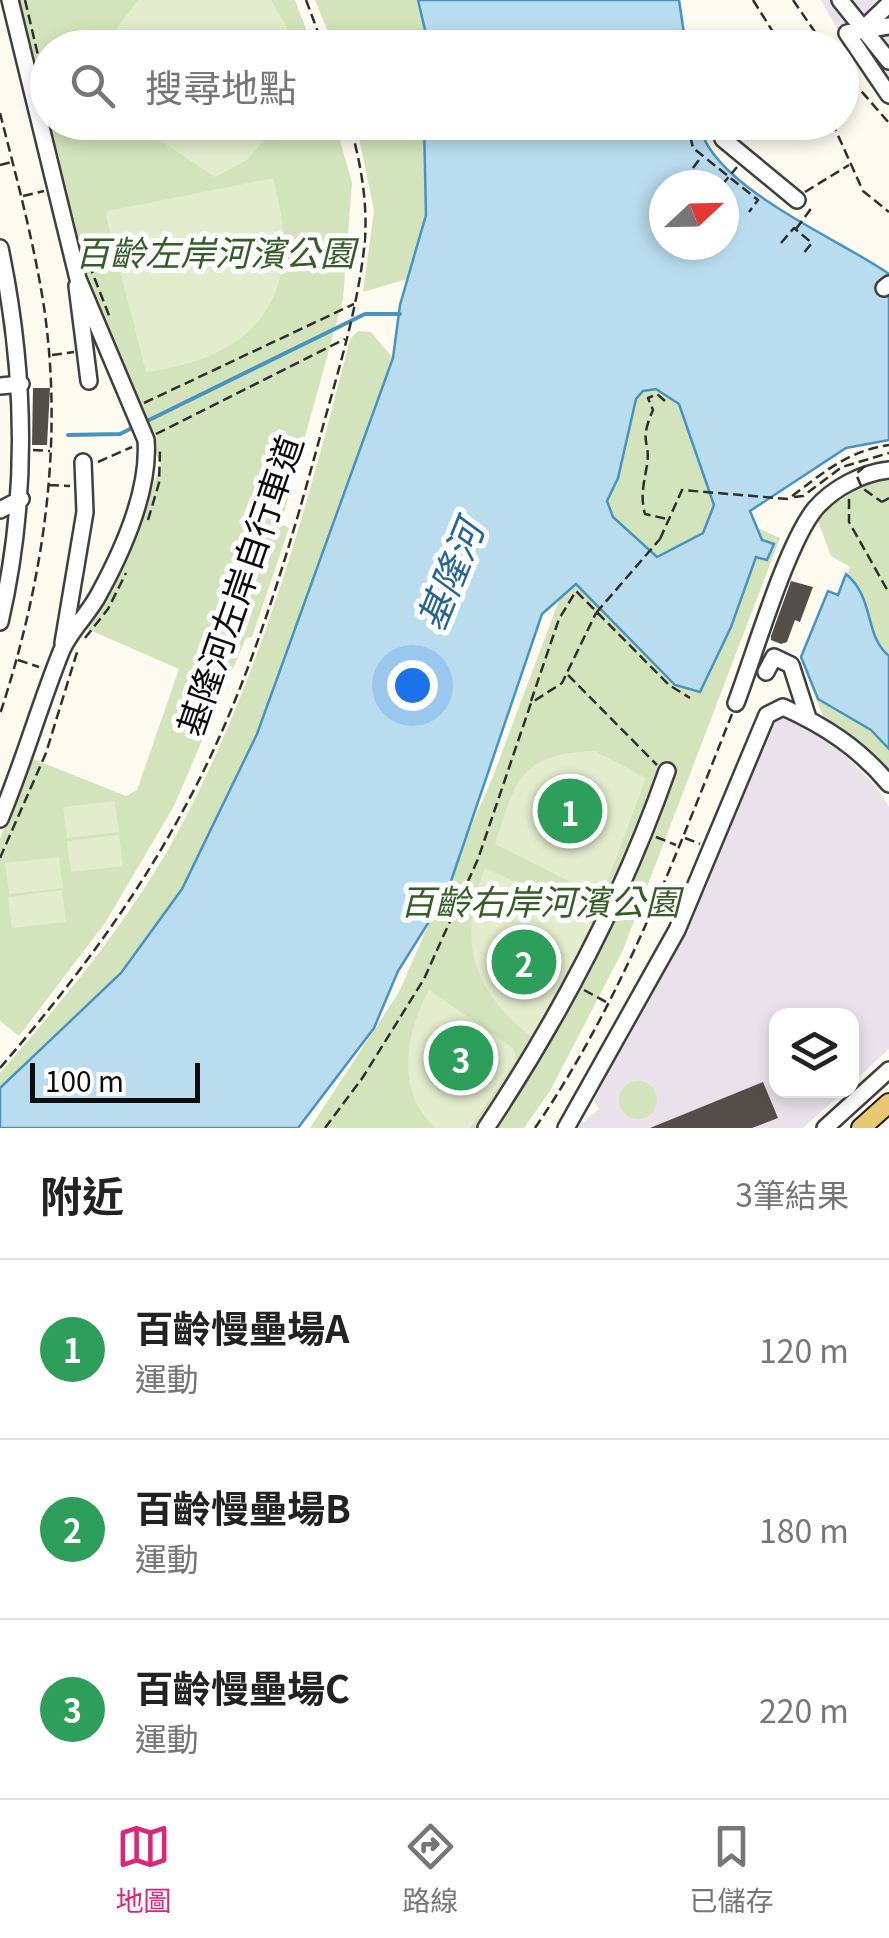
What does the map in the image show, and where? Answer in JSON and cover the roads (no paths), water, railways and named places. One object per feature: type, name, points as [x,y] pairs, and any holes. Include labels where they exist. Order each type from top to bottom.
[{"type":"main road","points":[[861,1128],[889,1102]]},
{"type":"street","points":[[10,0],[30,84]]},
{"type":"street","points":[[840,0],[889,60]]},
{"type":"street","points":[[862,30],[889,4]]},
{"type":"street","points":[[859,31],[889,26]]},
{"type":"street","points":[[859,51],[889,95]]},
{"type":"street","points":[[44,140],[78,279],[89,381]]},
{"type":"street","points":[[724,140],[798,200]]},
{"type":"street","points":[[0,248],[20,384],[21,498],[0,622]]},
{"type":"street","points":[[63,647],[99,595],[124,536],[144,484],[151,438],[133,408],[78,279]]},
{"type":"street","points":[[0,386],[20,384]]},
{"type":"street","points":[[0,819],[29,750],[63,647],[87,486],[83,462]]},
{"type":"street","points":[[736,704],[797,542],[814,510],[849,482],[889,470]]},
{"type":"street","points":[[0,510],[21,498]]},
{"type":"street","points":[[766,672],[774,657],[791,665],[808,718]]},
{"type":"street","points":[[566,1128],[677,930],[767,716],[783,707],[808,718],[869,760],[889,784]]},
{"type":"street","points":[[486,1128],[574,984],[645,833],[667,771]]},
{"type":"street","points":[[825,1128],[889,1070]]},
{"type":"water","points":[[418,0],[679,0],[683,30],[425,30]]},
{"type":"water","name":"基隆河","points":[[424,140],[706,140],[728,170],[649,170],[649,260],[739,260],[739,179],[779,209],[889,274],[889,440],[846,448],[750,511],[762,540],[774,544],[767,560],[756,557],[731,627],[700,692],[675,685],[576,584],[542,614],[447,893],[398,971],[374,1028],[298,1128],[0,1128],[0,1088],[121,973],[182,889],[257,734],[393,358],[400,305],[426,215]],"holes":[[[656,389],[679,404],[714,505],[703,533],[657,557],[613,517],[607,501],[618,478],[636,399],[643,391]]]},
{"type":"water","points":[[846,574],[861,594],[876,638],[889,656],[889,749],[871,730],[818,699],[801,657],[828,591],[838,595]]},
{"type":"waterway","points":[[145,422],[365,314],[400,314]]},
{"type":"waterway","points":[[68,435],[120,434],[136,426]]},
{"type":"place","name":"百齡慢壘場A","points":[[570,811]]},
{"type":"place","name":"百齡慢壘場B","points":[[524,962]]},
{"type":"place","name":"百齡慢壘場C","points":[[461,1058]]},
{"type":"park label","name":"百齡左岸河濱公園","points":[[215,254]]},
{"type":"park label","name":"百齡右岸河濱公園","points":[[540,903]]}]
